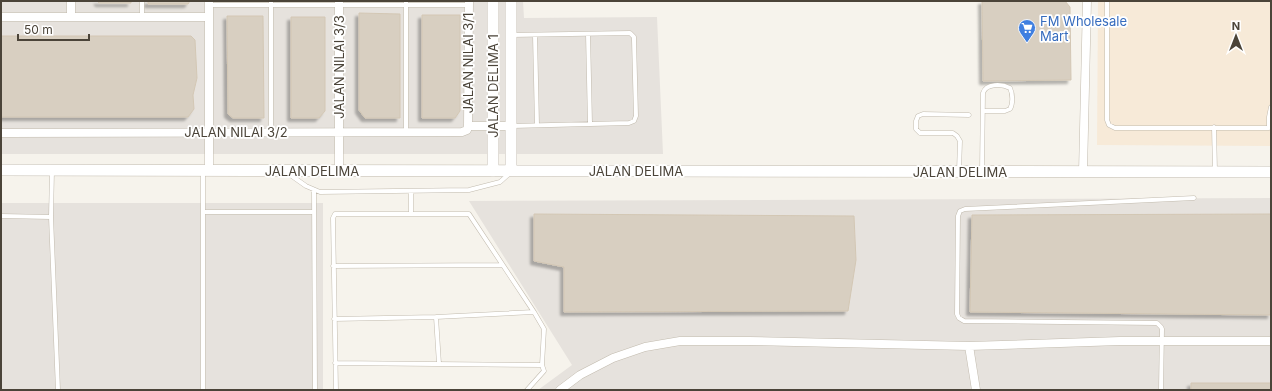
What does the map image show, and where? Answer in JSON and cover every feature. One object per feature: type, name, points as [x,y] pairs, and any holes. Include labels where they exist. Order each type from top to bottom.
[{"type":"street","points":[[71,1],[71,17]]},
{"type":"street","name":"JALAN DELIMA 1","points":[[493,1],[493,171]]},
{"type":"street","name":"JALAN DELIMA 1","points":[[511,1],[511,171]]},
{"type":"street","points":[[1084,172],[1087,1]]},
{"type":"street","points":[[206,170],[209,132],[209,3]]},
{"type":"street","name":"JALAN NILAI 3/3","points":[[339,3],[339,171]]},
{"type":"street","name":"JALAN NILAI 3/1","points":[[468,126],[469,3]]},
{"type":"street","points":[[1,17],[209,17]]},
{"type":"street","name":"JALAN NILAI 3/2","points":[[1,133],[462,132],[467,130],[468,126],[511,126]]},
{"type":"street","name":"JALAN DELIMA","points":[[1,170],[1271,172]]},
{"type":"street","points":[[560,390],[580,375],[613,358],[645,347],[680,341],[969,346],[1120,341],[1271,341]]},
{"type":"street","points":[[969,346],[976,390]]},
{"type":"lane","points":[[142,1],[142,17]]},
{"type":"lane","points":[[1107,1],[1107,120],[1109,125],[1115,128],[1269,128],[1271,106]]},
{"type":"lane","points":[[209,3],[469,3]]},
{"type":"lane","points":[[271,3],[271,132]]},
{"type":"lane","points":[[406,3],[406,132]]},
{"type":"lane","points":[[511,35],[627,33],[632,35],[634,40],[636,118],[629,123],[511,126]]},
{"type":"lane","points":[[588,34],[590,124]]},
{"type":"lane","points":[[535,35],[537,125]]},
{"type":"lane","points":[[982,172],[983,111],[984,93],[986,88],[991,86],[1005,86],[1010,88],[1012,93],[1012,104],[1010,109],[1005,111],[983,111]]},
{"type":"lane","points":[[959,172],[960,140],[958,136],[953,134],[920,133],[916,129],[916,121],[918,116],[923,114],[969,114]]},
{"type":"lane","points":[[1214,127],[1215,172]]},
{"type":"lane","points":[[52,170],[51,217],[58,390]]},
{"type":"lane","points":[[204,390],[203,212],[206,170]]},
{"type":"lane","points":[[285,171],[306,186],[320,192],[469,190],[500,182],[511,171]]},
{"type":"lane","points":[[314,190],[315,390]]},
{"type":"lane","points":[[411,191],[411,213]]},
{"type":"lane","points":[[1161,390],[1161,327],[1157,323],[962,320],[959,318],[957,314],[958,216],[960,211],[965,209],[1194,198]]},
{"type":"lane","points":[[203,212],[314,212]]},
{"type":"lane","points":[[336,390],[333,218],[335,214],[411,213],[469,214],[534,312],[544,329],[542,365],[544,372],[527,390]]},
{"type":"lane","points":[[1,216],[51,217]]},
{"type":"lane","points":[[334,266],[502,264]]},
{"type":"lane","points":[[334,319],[436,317],[534,312]]},
{"type":"lane","points":[[436,317],[439,364]]},
{"type":"lane","points":[[335,363],[542,365]]},
{"type":"shaded area","points":[[1,1],[523,1],[524,18],[657,17],[663,154],[1,154]]},
{"type":"shaded area","points":[[1098,1],[1271,1],[1271,146],[1097,145]]},
{"type":"shaded area","points":[[1271,198],[1271,390],[538,390],[572,365],[469,201]]},
{"type":"shaded area","points":[[1,203],[323,203],[323,390],[1,390]]},
{"type":"building","points":[[97,1],[131,1],[131,3],[99,3]]},
{"type":"building","points":[[148,1],[190,1],[188,4],[148,4]]},
{"type":"building","name":"FM Wholesale Mart","points":[[982,1],[1065,1],[1070,7],[1071,80],[983,81]]},
{"type":"building","points":[[359,13],[400,14],[400,118],[365,118],[359,110]]},
{"type":"building","points":[[422,15],[460,15],[460,111],[455,118],[422,118]]},
{"type":"building","points":[[227,16],[263,16],[264,118],[233,118],[228,114]]},
{"type":"building","points":[[291,17],[325,17],[325,111],[319,118],[291,118]]},
{"type":"building","points":[[1,36],[191,36],[195,40],[197,78],[193,95],[194,109],[188,117],[1,117]]},
{"type":"building","points":[[534,214],[854,216],[856,260],[848,311],[564,312],[564,267],[534,261]]},
{"type":"building","points":[[1271,214],[1271,315],[970,312],[972,215]]},
{"type":"building","points":[[1191,383],[1271,383],[1271,390],[1191,390]]},
{"type":"place","name":"FM Wholesale Mart","points":[[1027,43]]}]
